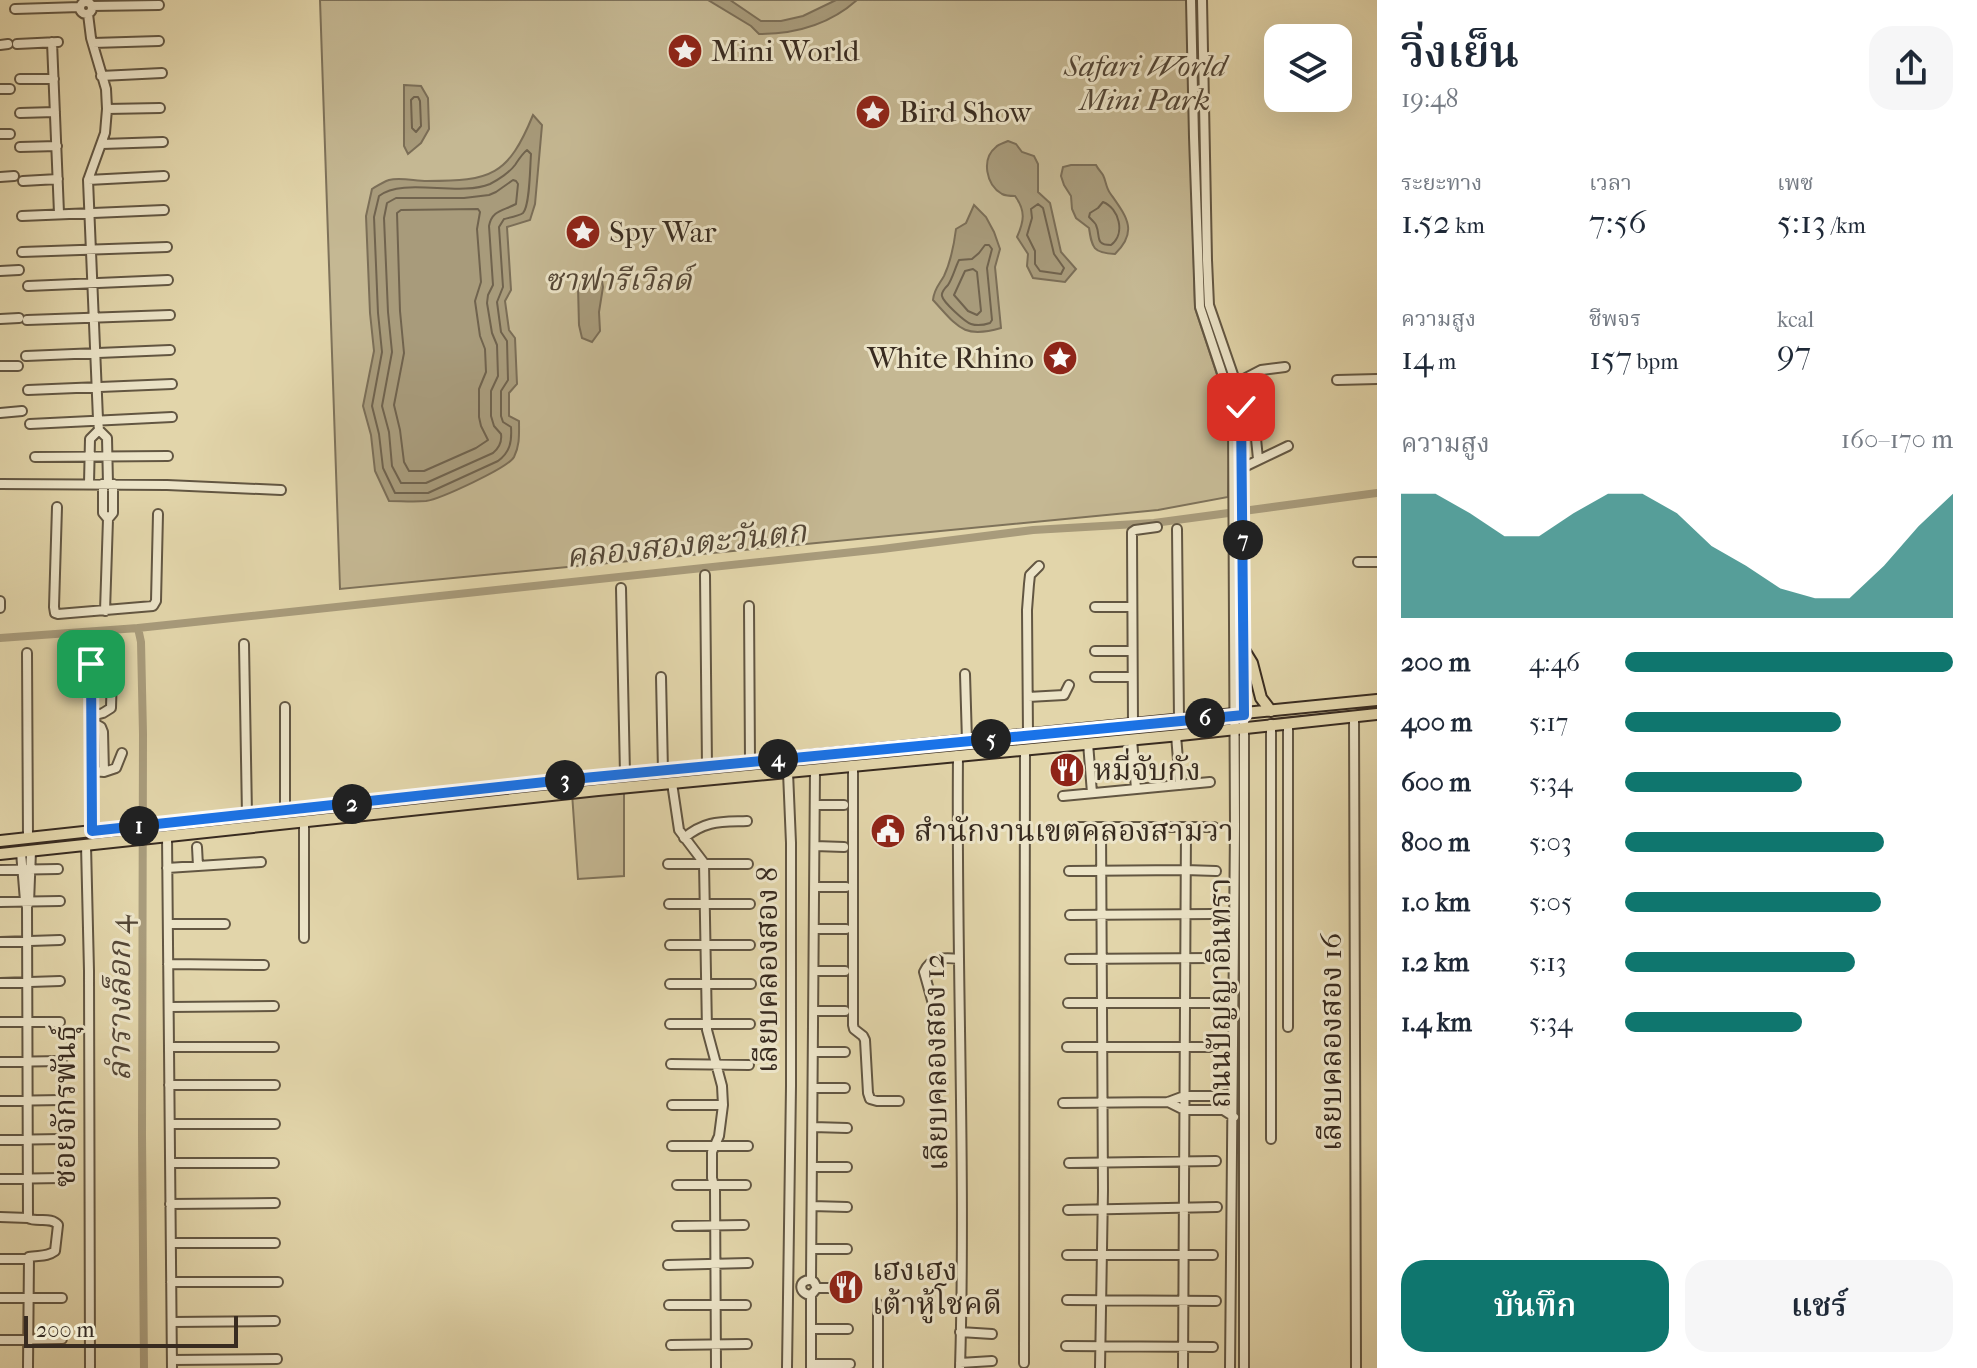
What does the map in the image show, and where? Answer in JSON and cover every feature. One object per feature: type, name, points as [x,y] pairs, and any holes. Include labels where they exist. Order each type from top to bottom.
[{"type":"main road","points":[[1244,650],[1252,663],[1261,698],[1271,711]]},
{"type":"main road","points":[[0,841],[625,774],[1377,700]]},
{"type":"main road","points":[[0,854],[672,783],[1377,714]]},
{"type":"main road","points":[[1005,737],[1006,751]]},
{"type":"street","name":"ถนนปัญญาอินทรา","points":[[1191,0],[1200,307],[1231,403],[1233,420],[1238,494],[1240,715]]},
{"type":"street","name":"ถนนปัญญาอินทรา","points":[[1202,0],[1209,305],[1236,383],[1241,407],[1242,468],[1238,494]]},
{"type":"street","points":[[15,9],[159,5]]},
{"type":"street","points":[[87,6],[93,43],[106,89],[107,109],[102,144],[88,180],[98,419],[99,430],[107,438],[108,484],[113,513],[108,519],[105,611]]},
{"type":"street","points":[[93,43],[159,41]]},
{"type":"street","points":[[8,44],[55,42],[59,213]]},
{"type":"street","points":[[101,76],[162,73]]},
{"type":"street","points":[[20,79],[54,79]]},
{"type":"street","points":[[107,109],[160,108]]},
{"type":"street","points":[[20,113],[55,112]]},
{"type":"street","points":[[102,144],[163,142]]},
{"type":"street","points":[[20,147],[57,146]]},
{"type":"street","points":[[88,180],[164,176]]},
{"type":"street","points":[[0,177],[58,179]]},
{"type":"street","points":[[22,216],[164,210]]},
{"type":"street","points":[[22,252],[167,247]]},
{"type":"street","points":[[0,271],[19,270]]},
{"type":"street","points":[[28,286],[168,280]]},
{"type":"street","points":[[0,319],[170,315]]},
{"type":"street","points":[[26,356],[170,350]]},
{"type":"street","points":[[0,366],[18,366]]},
{"type":"street","points":[[1236,383],[1261,370],[1285,367]]},
{"type":"street","points":[[1250,377],[1258,459]]},
{"type":"street","points":[[1337,380],[1377,379]]},
{"type":"street","points":[[28,390],[172,384]]},
{"type":"street","points":[[0,413],[22,411]]},
{"type":"street","points":[[30,424],[172,417]]},
{"type":"street","points":[[89,483],[90,439],[99,430]]},
{"type":"street","points":[[1242,468],[1288,446]]},
{"type":"street","points":[[35,457],[168,456]]},
{"type":"street","points":[[0,484],[89,483],[281,490]]},
{"type":"street","points":[[57,507],[55,613],[58,614],[150,607],[155,603],[158,514]]},
{"type":"street","name":"ถนนปัญญาอินทรา","points":[[1230,1368],[1239,728],[1244,650],[1238,519]]},
{"type":"street","points":[[1133,725],[1132,532],[1157,527]]},
{"type":"street","points":[[1177,529],[1179,720]]},
{"type":"street","points":[[1358,562],[1377,562]]},
{"type":"street","points":[[1028,735],[1029,584],[1030,575],[1039,566]]},
{"type":"street","points":[[705,575],[707,766]]},
{"type":"street","points":[[621,588],[625,774]]},
{"type":"street","points":[[0,601],[0,608]]},
{"type":"street","points":[[749,606],[750,762]]},
{"type":"street","points":[[1095,607],[1132,607]]},
{"type":"street","points":[[244,644],[247,815]]},
{"type":"street","points":[[1095,651],[1132,651]]},
{"type":"street","points":[[27,653],[28,838]]},
{"type":"street","points":[[84,653],[91,664],[92,831]]},
{"type":"street","points":[[92,719],[111,708],[112,670]]},
{"type":"street","points":[[965,674],[967,741]]},
{"type":"street","points":[[661,677],[663,771]]},
{"type":"street","points":[[1095,677],[1132,677]]},
{"type":"street","points":[[1028,697],[1064,695],[1069,685]]},
{"type":"street","points":[[285,707],[285,811]]},
{"type":"street","name":"เลียบคลองสอง 16","points":[[1354,716],[1356,1368]]},
{"type":"street","points":[[92,719],[103,732],[104,772]]},
{"type":"street","points":[[1288,723],[1288,1027]]},
{"type":"street","points":[[1271,724],[1271,1139]]},
{"type":"street","name":"ถนนปัญญาอินทรา","points":[[1239,728],[1244,1368]]},
{"type":"street","points":[[1176,735],[1180,785]]},
{"type":"street","points":[[1132,739],[1136,789]]},
{"type":"street","points":[[1088,743],[1092,793]]},
{"type":"street","points":[[1024,1363],[1025,749]]},
{"type":"street","points":[[93,771],[104,772],[116,768],[122,753]]},
{"type":"street","name":"เลียบคลองสอง 12","points":[[958,755],[962,1205],[960,1365]]},
{"type":"street","points":[[853,765],[853,1025],[865,1040],[870,1099],[899,1101]]},
{"type":"street","points":[[815,769],[811,1280],[814,1282],[814,1292],[811,1366],[850,1364]]},
{"type":"street","name":"เลียบคลองสอง 8","points":[[787,1368],[791,1099],[788,772]]},
{"type":"street","points":[[1063,796],[1210,782]]},
{"type":"street","points":[[672,783],[679,830],[704,863],[706,1024],[722,1086],[723,1105],[712,1165],[716,1368]]},
{"type":"street","points":[[815,805],[844,805]]},
{"type":"street","points":[[304,821],[304,938]]},
{"type":"street","points":[[684,838],[713,822],[747,821]]},
{"type":"street","points":[[1070,827],[1214,827]]},
{"type":"street","points":[[1183,1368],[1186,827]]},
{"type":"street","points":[[1100,1368],[1101,828]]},
{"type":"street","points":[[167,836],[172,1364],[277,1359]]},
{"type":"street","name":"ซอยจักรพันธุ์","points":[[86,845],[90,1368]]},
{"type":"street","points":[[815,846],[844,847]]},
{"type":"street","points":[[197,847],[198,866]]},
{"type":"street","points":[[26,852],[28,1218]]},
{"type":"street","points":[[167,868],[261,862]]},
{"type":"street","points":[[668,864],[748,864]]},
{"type":"street","points":[[0,870],[58,869]]},
{"type":"street","points":[[1069,871],[1216,871]]},
{"type":"street","points":[[815,887],[846,887]]},
{"type":"street","points":[[0,902],[60,901]]},
{"type":"street","points":[[669,904],[750,904]]},
{"type":"street","points":[[1070,915],[1213,914]]},
{"type":"street","points":[[168,924],[225,924]]},
{"type":"street","points":[[814,929],[846,929]]},
{"type":"street","points":[[0,942],[60,940]]},
{"type":"street","points":[[670,945],[750,945]]},
{"type":"street","points":[[936,1034],[925,967],[944,957],[959,959]]},
{"type":"street","points":[[1070,959],[1212,958]]},
{"type":"street","points":[[168,964],[264,965]]},
{"type":"street","points":[[814,971],[845,971]]},
{"type":"street","points":[[0,983],[60,981]]},
{"type":"street","points":[[670,984],[751,984]]},
{"type":"street","points":[[1068,1003],[1214,1003]]},
{"type":"street","points":[[169,1007],[274,1006]]},
{"type":"street","points":[[814,1011],[845,1011]]},
{"type":"street","points":[[0,1022],[60,1022]]},
{"type":"street","points":[[670,1024],[750,1024]]},
{"type":"street","points":[[169,1047],[274,1047]]},
{"type":"street","points":[[1067,1047],[1214,1047]]},
{"type":"street","points":[[813,1052],[845,1052]]},
{"type":"street","points":[[0,1062],[62,1061]]},
{"type":"street","points":[[671,1064],[749,1065]]},
{"type":"street","points":[[169,1085],[275,1085]]},
{"type":"street","points":[[813,1088],[845,1088]]},
{"type":"street","points":[[1063,1103],[1168,1102],[1184,1096],[1223,1096],[1233,1089],[1243,1089]]},
{"type":"street","points":[[1223,1096],[1223,1110]]},
{"type":"street","points":[[0,1101],[62,1100]]},
{"type":"street","points":[[1168,1102],[1184,1110],[1223,1110],[1233,1117],[1243,1117]]},
{"type":"street","points":[[672,1105],[723,1105]]},
{"type":"street","points":[[170,1124],[275,1124]]},
{"type":"street","points":[[813,1127],[847,1128]]},
{"type":"street","points":[[0,1140],[61,1139]]},
{"type":"street","points":[[672,1146],[748,1146]]},
{"type":"street","points":[[1069,1163],[1216,1161]]},
{"type":"street","points":[[170,1163],[274,1163]]},
{"type":"street","points":[[812,1167],[847,1167]]},
{"type":"street","points":[[0,1179],[61,1178]]},
{"type":"street","points":[[677,1185],[746,1185]]},
{"type":"street","points":[[170,1204],[275,1203]]},
{"type":"street","points":[[812,1206],[847,1207]]},
{"type":"street","points":[[1068,1210],[1217,1207]]},
{"type":"street","points":[[0,1217],[52,1221],[58,1225],[55,1251],[48,1256],[0,1259]]},
{"type":"street","points":[[677,1226],[744,1225]]},
{"type":"street","points":[[171,1243],[275,1243]]},
{"type":"street","points":[[812,1249],[847,1249]]},
{"type":"street","points":[[1067,1255],[1213,1255]]},
{"type":"street","points":[[28,1259],[28,1368]]},
{"type":"street","points":[[668,1265],[748,1263]]},
{"type":"street","points":[[811,1280],[806,1279],[800,1287],[806,1295],[847,1288]]},
{"type":"street","points":[[171,1282],[278,1282]]},
{"type":"street","points":[[0,1298],[62,1298]]},
{"type":"street","points":[[1067,1300],[1216,1301]]},
{"type":"street","points":[[878,1304],[878,1368]]},
{"type":"street","points":[[669,1305],[746,1305]]},
{"type":"street","points":[[172,1322],[275,1321]]},
{"type":"street","points":[[811,1329],[848,1329]]},
{"type":"street","points":[[960,1332],[992,1334]]},
{"type":"street","points":[[0,1340],[62,1339]]},
{"type":"street","points":[[671,1345],[747,1344]]},
{"type":"street","points":[[1066,1346],[1213,1347]]},
{"type":"street","points":[[960,1365],[992,1361]]},
{"type":"green space","name":"ซาฟารีเวิลด์","points":[[320,0],[1187,0],[1195,308],[1230,417],[1228,497],[1158,510],[340,589]]},
{"type":"green space","points":[[624,787],[624,876],[578,879],[572,793]]},
{"type":"water","points":[[708,0],[730,0],[761,21],[781,21],[803,16],[836,0],[857,0],[823,22],[786,32],[759,34]]},
{"type":"water","points":[[404,85],[421,86],[428,98],[429,129],[421,143],[408,154],[404,146]]},
{"type":"water","points":[[533,115],[542,125],[535,204],[530,220],[507,227],[511,290],[505,301],[509,330],[515,338],[517,384],[509,393],[509,416],[519,421],[516,453],[500,468],[445,495],[426,501],[389,501],[375,471],[371,435],[363,406],[374,351],[366,216],[372,189],[393,179],[449,181],[495,171],[515,151]]},
{"type":"water","points":[[1008,141],[1016,144],[1022,152],[1034,156],[1038,164],[1038,192],[1050,203],[1061,252],[1076,269],[1065,282],[1033,278],[1027,266],[1028,254],[1017,237],[1022,221],[1021,206],[1015,196],[1007,196],[997,190],[989,178],[987,165],[991,152]]},
{"type":"water","points":[[1096,165],[1125,216],[1127,238],[1115,254],[1098,251],[1091,240],[1089,228],[1076,218],[1071,196],[1061,176],[1063,167]]},
{"type":"water","points":[[974,205],[986,217],[1000,249],[995,267],[1001,328],[978,332],[955,324],[933,300],[949,265],[956,229],[966,223]]},
{"type":"water","points":[[593,275],[601,275],[603,287],[600,331],[592,342],[582,338],[578,287]]},
{"type":"waterway","name":"คลองสองตะวันตก","points":[[0,638],[138,628],[882,549],[1033,530],[1154,523],[1377,493]]},
{"type":"waterway","name":"ลำรางล็อก 4","points":[[138,628],[143,734],[144,1368]]},
{"type":"place","name":"Mini World","points":[[685,51]]},
{"type":"place","name":"Bird Show","points":[[873,112]]},
{"type":"place","name":"Spy War","points":[[583,232]]},
{"type":"place","name":"White Rhino","points":[[1060,358]]},
{"type":"place","name":"หมี่จับกัง","points":[[1067,770]]},
{"type":"place","name":"สำนักงานเขตคลองสามวา","points":[[888,831]]},
{"type":"place","name":"เฮงเฮง เต้าหู้โชคดี","points":[[846,1287]]},
{"type":"route","points":[[91,664],[92,831],[573,779],[1244,715],[1241,407]]},
{"type":"park label","name":"Safari World Mini Park","points":[[1145,83]]}]
